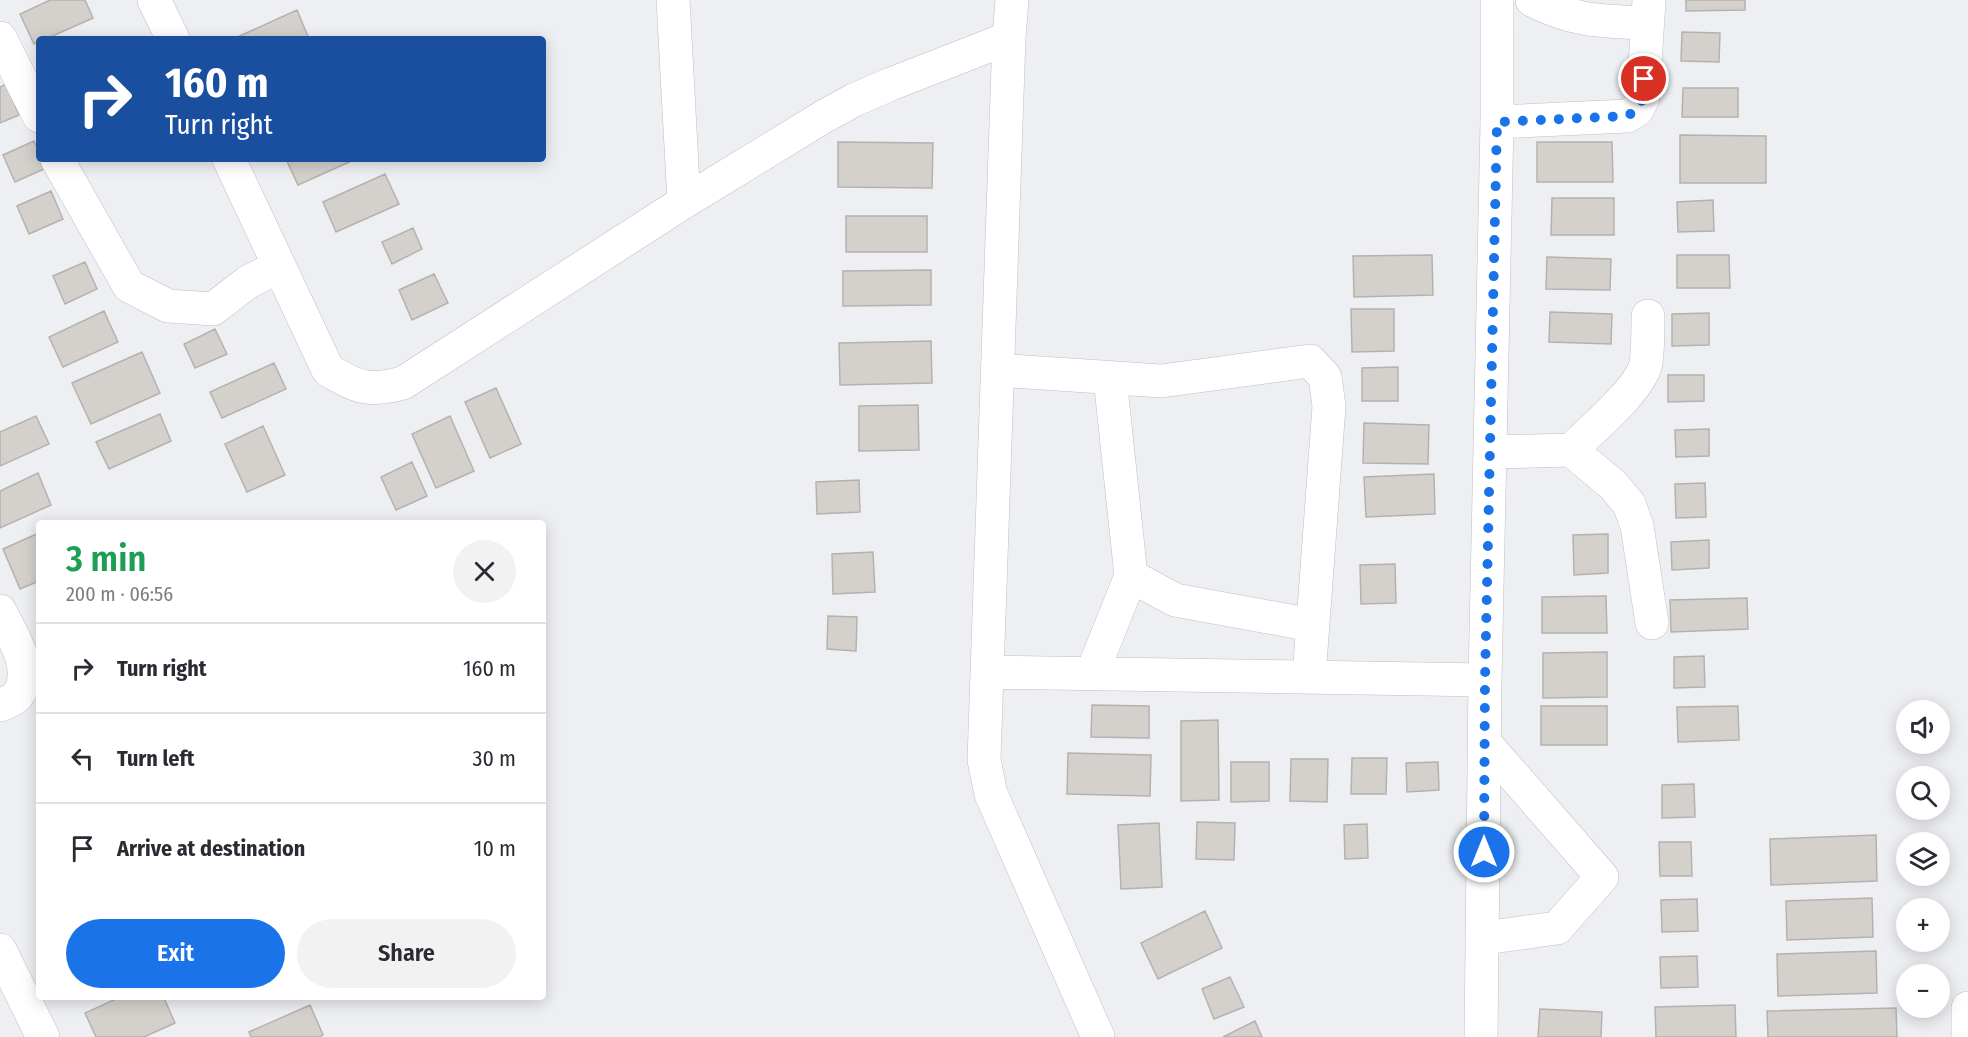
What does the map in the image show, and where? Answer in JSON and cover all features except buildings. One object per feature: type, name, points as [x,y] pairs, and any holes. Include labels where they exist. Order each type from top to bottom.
[{"type":"street","points":[[154,0],[171,36]]},
{"type":"street","points":[[673,0],[684,202]]},
{"type":"street","points":[[1012,0],[1008,38],[984,760],[991,794],[1098,1037]]},
{"type":"street","points":[[1481,1037],[1484,938],[1485,680],[1497,122],[1497,0]]},
{"type":"street","points":[[1497,122],[1627,116],[1637,110],[1643,98],[1649,12],[1583,20],[1555,12],[1532,0]]},
{"type":"street","points":[[0,38],[36,110]]},
{"type":"street","points":[[230,162],[328,370],[353,385],[381,389],[403,382],[684,202],[854,100],[1008,38]]},
{"type":"street","points":[[59,162],[129,286],[168,306],[213,309],[248,282],[279,266]]},
{"type":"street","points":[[1571,450],[1641,378],[1646,364],[1648,316]]},
{"type":"street","points":[[997,370],[1161,381],[1310,361],[1325,377],[1329,406],[1309,677]]},
{"type":"street","points":[[1092,673],[1131,576],[1110,378]]},
{"type":"street","points":[[1491,452],[1571,450],[1613,484],[1629,504],[1636,526],[1652,623]]},
{"type":"street","points":[[1131,576],[1175,600],[1312,626]]},
{"type":"street","points":[[0,611],[21,654],[25,677],[16,696],[0,705]]},
{"type":"street","points":[[987,672],[1485,680]]},
{"type":"street","points":[[1484,938],[1557,928],[1602,878],[1485,743]]},
{"type":"street","points":[[0,950],[43,1037]]},
{"type":"street","points":[[1968,1008],[1968,1037]]},
{"type":"route","points":[[1484,852],[1485,680],[1497,122],[1627,116],[1637,110],[1643,98],[1644,79]]}]
